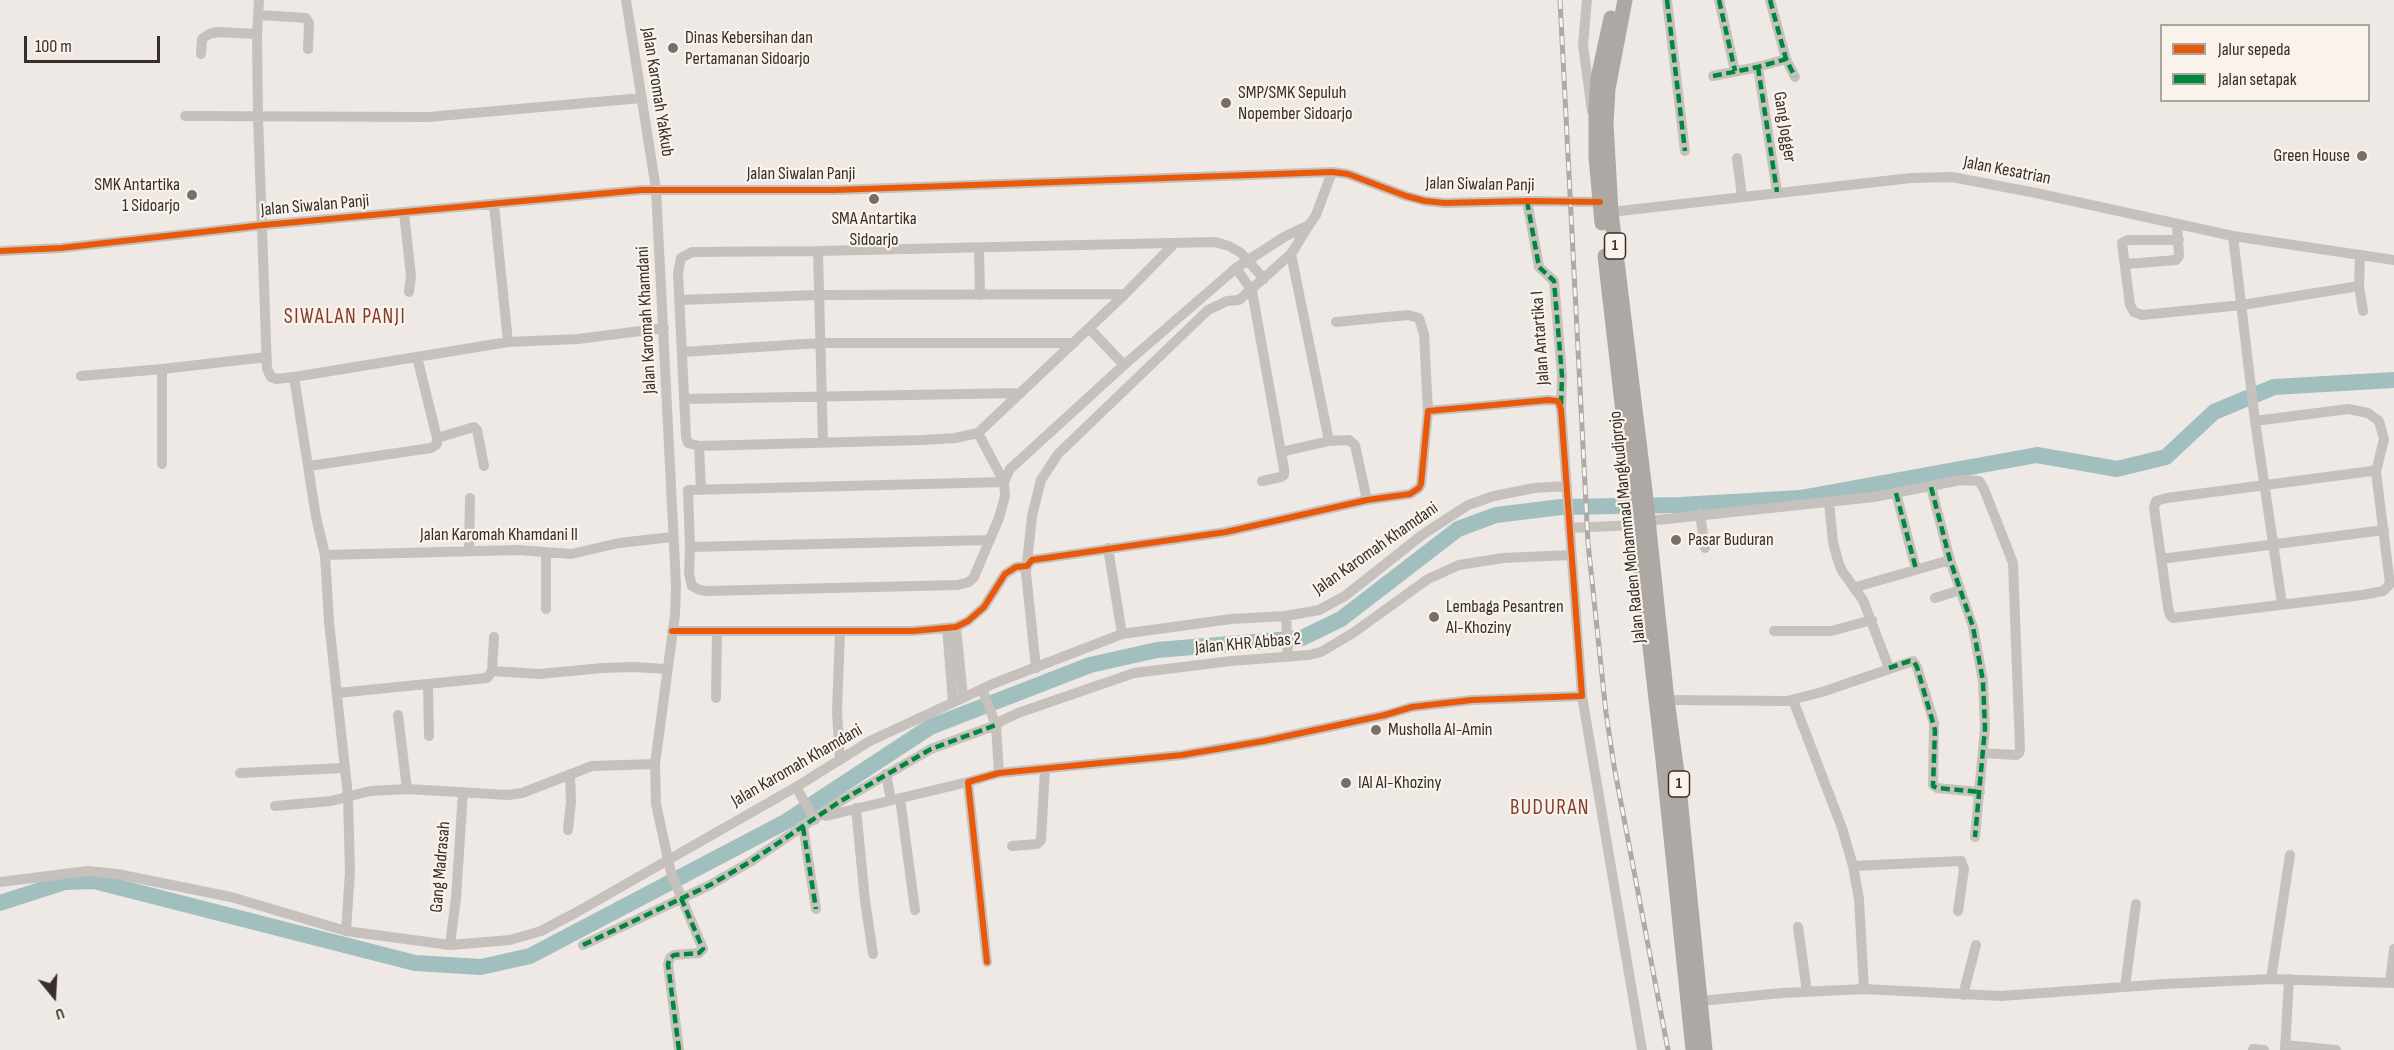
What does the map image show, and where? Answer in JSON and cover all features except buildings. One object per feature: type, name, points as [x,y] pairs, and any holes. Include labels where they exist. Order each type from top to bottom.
[{"type":"highway","name":"Jalan Raden Mohammad Mangkudiprojo","points":[[1614,0],[1598,78],[1595,129],[1639,492],[1656,711],[1669,759]]},
{"type":"highway","name":"Jalan Raden Mohammad Mangkudiprojo","points":[[1605,207],[1608,90],[1624,0]]},
{"type":"highway","name":"Jalan Raden Mohammad Mangkudiprojo","points":[[1642,522],[1667,700],[1669,759],[1706,1050]]},
{"type":"highway","name":"Jalan Raden Mohammad Mangkudiprojo","points":[[1673,787],[1693,1050]]},
{"type":"street","points":[[259,0],[258,117],[264,225],[267,369],[271,377],[276,379],[294,377],[508,342],[578,339],[664,328]]},
{"type":"street","name":"Jalan Karomah Yakkub","points":[[626,0],[656,189]]},
{"type":"street","name":"Jalan Raden Mohammad Mangkudiprojo","points":[[1587,0],[1583,45],[1595,129]]},
{"type":"street","points":[[1667,0],[1685,151]]},
{"type":"street","points":[[1719,0],[1735,71]]},
{"type":"street","points":[[1770,0],[1786,59],[1795,77]]},
{"type":"street","points":[[259,15],[306,18],[309,22],[308,49]]},
{"type":"street","points":[[201,54],[202,39],[209,34],[218,32],[257,34]]},
{"type":"street","points":[[1713,76],[1786,59]]},
{"type":"street","name":"Gang Jogger","points":[[1758,67],[1777,192]]},
{"type":"street","points":[[185,116],[428,117],[642,98]]},
{"type":"street","points":[[1737,158],[1742,196]]},
{"type":"street","points":[[1036,668],[1026,581],[1032,516],[1041,480],[1058,454],[1208,310],[1227,301],[1239,300],[1252,291],[1291,254],[1316,215],[1332,172]]},
{"type":"street","name":"Jalan Siwalan Panji","points":[[0,251],[61,248],[264,225],[656,189],[847,190],[1332,172],[1348,174],[1425,201],[1445,203],[1527,201],[1605,207]]},
{"type":"street","name":"Jalan Kesatrian","points":[[1605,207],[1742,196],[1911,178],[1952,177],[2233,236],[2394,260]]},
{"type":"street","name":"Jalan Karomah Khamdani","points":[[656,189],[676,585],[655,764],[656,804],[667,859],[799,791],[870,741],[963,697],[984,693],[1036,668],[1122,634],[1231,619],[1287,620],[1319,610],[1360,585],[1422,535],[1480,500],[1534,488],[1567,486]]},
{"type":"street","name":"Jalan Antartika I","points":[[1527,201],[1539,267],[1554,280],[1562,376],[1561,409],[1568,516],[1582,696],[1642,1050]]},
{"type":"street","points":[[494,205],[508,342]]},
{"type":"street","points":[[404,213],[411,276],[409,292]]},
{"type":"street","points":[[1004,482],[1010,469],[1022,457],[1236,268],[1284,237],[1309,225]]},
{"type":"street","points":[[2126,264],[2176,260],[2179,256],[2177,225]]},
{"type":"street","points":[[2233,236],[2255,421],[2282,603]]},
{"type":"street","points":[[2179,240],[2128,240],[2122,243],[2130,305],[2134,312],[2142,315],[2242,305],[2359,286]]},
{"type":"street","points":[[1174,244],[1125,294],[978,433],[955,438],[823,443],[699,446],[688,443],[679,300],[679,264],[681,258],[692,252],[1222,243],[1241,253],[1264,279]]},
{"type":"street","points":[[979,248],[980,295]]},
{"type":"street","points":[[818,251],[823,443]]},
{"type":"street","points":[[1291,254],[1329,441]]},
{"type":"street","points":[[2360,256],[2359,286],[2363,311]]},
{"type":"street","points":[[1236,268],[1252,291],[1284,475],[1262,481]]},
{"type":"street","points":[[679,300],[818,295],[1125,294]]},
{"type":"street","points":[[672,631],[913,631],[951,628],[968,621],[984,608],[1005,574],[1016,567],[1027,566],[1036,558],[1226,532],[1367,500],[1410,494],[1419,488],[1428,411],[1424,334],[1419,318],[1408,315],[1336,322]]},
{"type":"street","points":[[1089,328],[1124,365]]},
{"type":"street","points":[[682,352],[820,343],[1074,343]]},
{"type":"street","points":[[81,376],[267,357]]},
{"type":"street","points":[[309,466],[431,448],[437,444],[417,357]]},
{"type":"street","points":[[162,369],[162,464]]},
{"type":"street","points":[[294,377],[316,517],[325,555],[343,768],[348,796],[350,872],[346,931]]},
{"type":"street","points":[[684,399],[1021,393]]},
{"type":"street","points":[[1428,411],[1548,400],[1557,401],[1561,409]]},
{"type":"street","points":[[2255,421],[2341,410],[2368,413],[2378,420],[2383,432],[2376,472],[2391,582],[2386,589],[2362,595],[2173,618],[2168,607],[2155,502],[2167,498],[2376,472]]},
{"type":"street","points":[[437,438],[474,427],[480,441],[484,466]]},
{"type":"street","points":[[688,490],[690,581],[692,586],[700,590],[964,584],[974,577],[999,518],[1005,496],[1004,482],[978,433]]},
{"type":"street","points":[[1281,452],[1329,441],[1349,440],[1355,445],[1367,500]]},
{"type":"street","points":[[699,446],[701,490]]},
{"type":"street","points":[[1569,528],[1828,502],[1896,493],[1970,479],[1980,482],[2013,563],[2019,751],[2018,754],[2012,755],[1983,753]]},
{"type":"street","points":[[671,489],[1004,482]]},
{"type":"street","points":[[1931,487],[1950,560],[1976,637],[1983,681],[1985,715],[1975,837]]},
{"type":"street","points":[[1896,493],[1916,569]]},
{"type":"street","points":[[469,550],[470,498]]},
{"type":"street","points":[[1828,502],[1838,561],[1842,571],[1856,587],[1872,620],[1889,668]]},
{"type":"street","points":[[1700,514],[1706,548]]},
{"type":"street","points":[[2162,559],[2384,530]]},
{"type":"street","name":"Jalan Karomah Khamdani II","points":[[325,555],[469,550],[582,553],[619,543],[672,537]]},
{"type":"street","points":[[690,547],[990,540]]},
{"type":"street","points":[[1108,548],[1122,634]]},
{"type":"street","points":[[546,553],[546,609]]},
{"type":"street","name":"Jalan KHR Abbas 2","points":[[816,816],[931,749],[994,721],[1000,721],[1134,673],[1288,654],[1309,655],[1332,647],[1428,579],[1459,565],[1503,558],[1571,555]]},
{"type":"street","points":[[1856,587],[1950,560]]},
{"type":"street","points":[[1935,598],[1960,590]]},
{"type":"street","points":[[1287,620],[1288,654]]},
{"type":"street","points":[[1774,631],[1831,631],[1872,620]]},
{"type":"street","points":[[951,628],[963,697]]},
{"type":"street","points":[[951,628],[953,702]]},
{"type":"street","points":[[716,698],[717,631]]},
{"type":"street","points":[[840,631],[837,712],[840,760]]},
{"type":"street","points":[[337,693],[480,680],[490,675],[492,671],[494,637]]},
{"type":"street","points":[[1667,700],[1772,703],[1793,700],[1910,661],[1914,662],[1935,730],[1933,786],[1980,792]]},
{"type":"street","points":[[492,671],[539,674],[603,668],[666,669]]},
{"type":"street","points":[[428,685],[429,736]]},
{"type":"street","points":[[984,693],[994,721],[999,773]]},
{"type":"street","points":[[584,945],[750,862],[816,816],[999,773],[1194,753],[1264,741],[1412,707],[1472,700],[1582,696]]},
{"type":"street","points":[[1793,700],[1842,828],[1853,866],[1859,899],[1864,989]]},
{"type":"street","points":[[398,715],[406,789]]},
{"type":"street","points":[[275,806],[331,801],[370,791],[406,789],[508,795],[522,793],[592,766],[655,764]]},
{"type":"street","points":[[240,773],[343,768]]},
{"type":"street","points":[[1012,846],[1037,844],[1041,840],[1045,769]]},
{"type":"street","points":[[568,830],[571,802],[570,774]]},
{"type":"street","points":[[886,774],[895,799],[915,910]]},
{"type":"street","points":[[968,782],[987,962]]},
{"type":"street","points":[[799,791],[816,816]]},
{"type":"street","name":"Gang Madrasah","points":[[450,945],[456,898],[463,792]]},
{"type":"street","points":[[856,808],[865,902],[873,954]]},
{"type":"street","points":[[802,827],[816,909]]},
{"type":"street","points":[[2271,979],[2290,855]]},
{"type":"street","points":[[0,882],[27,880],[70,872],[117,874],[231,897],[346,931],[450,945],[510,940],[540,931],[667,859],[703,949],[699,953],[674,955],[668,964],[679,1050]]},
{"type":"street","points":[[1853,866],[1960,861],[1964,869],[1958,911]]},
{"type":"street","points":[[2125,987],[2136,904]]},
{"type":"street","points":[[1798,927],[1807,992]]},
{"type":"street","points":[[1963,996],[1976,945]]},
{"type":"street","points":[[1700,1001],[1864,989],[1963,996],[2016,996],[2271,979],[2392,983],[2394,949]]},
{"type":"street","points":[[2289,979],[2285,1048],[2336,1050]]},
{"type":"waterway","points":[[0,903],[65,882],[94,881],[415,963],[481,967],[530,956],[787,821],[930,727],[1090,665],[1157,650],[1302,638],[1341,619],[1458,529],[1496,515],[1561,507],[1680,505],[1800,498],[2037,455],[2117,469],[2166,457],[2214,412],[2274,387],[2394,380]]},
{"type":"railway","points":[[1560,0],[1588,543],[1606,713],[1614,766],[1668,1050]]},
{"type":"marked path","points":[[1667,0],[1685,151]]},
{"type":"marked path","points":[[1719,0],[1735,71]]},
{"type":"marked path","points":[[1770,0],[1786,59],[1795,77]]},
{"type":"marked path","points":[[1713,76],[1786,59]]},
{"type":"marked path","points":[[1758,67],[1777,192]]},
{"type":"marked path","points":[[1527,201],[1539,267],[1554,281],[1562,376],[1561,406]]},
{"type":"marked path","points":[[1931,487],[1950,560],[1973,627],[1983,681],[1985,728],[1975,837]]},
{"type":"marked path","points":[[1896,493],[1916,569]]},
{"type":"marked path","points":[[1889,668],[1910,661],[1914,662],[1917,667],[1935,730],[1933,786],[1980,792]]},
{"type":"marked path","points":[[583,945],[710,885],[750,862],[839,802],[931,749],[996,725]]},
{"type":"marked path","points":[[803,827],[816,909]]},
{"type":"marked path","points":[[679,1050],[668,964],[674,955],[699,953],[703,949],[681,898]]},
{"type":"cycle path","points":[[0,251],[61,248],[264,225],[641,190],[835,190],[1332,172],[1348,174],[1425,201],[1445,203],[1600,202]]},
{"type":"cycle path","points":[[672,631],[913,631],[956,627],[968,621],[984,607],[1005,574],[1016,567],[1027,566],[1032,560],[1226,532],[1367,500],[1410,494],[1421,484],[1428,411],[1558,401],[1561,409],[1582,696],[1472,700],[1412,707],[1264,741],[1182,755],[999,773],[968,782],[987,962]]},
{"type":"place","name":"Dinas Kebersihan dan Pertamanan Sidoarjo","points":[[673,48]]},
{"type":"place","name":"SMP/SMK Sepuluh Nopember Sidoarjo","points":[[1226,103]]},
{"type":"place","name":"Green House","points":[[2362,156]]},
{"type":"place","name":"SMK Antartika 1 Sidoarjo","points":[[192,195]]},
{"type":"place","name":"SMA Antartika Sidoarjo","points":[[874,199]]},
{"type":"place","name":"Pasar Buduran","points":[[1676,540]]},
{"type":"place","name":"Lembaga Pesantren Al-Khoziny","points":[[1434,617]]},
{"type":"place","name":"Musholla Al-Amin","points":[[1376,730]]},
{"type":"place","name":"IAI Al-Khoziny","points":[[1346,783]]},
{"type":"district","name":"SIWALAN PANJI","points":[[345,318]]},
{"type":"district","name":"BUDURAN","points":[[1550,809]]}]
